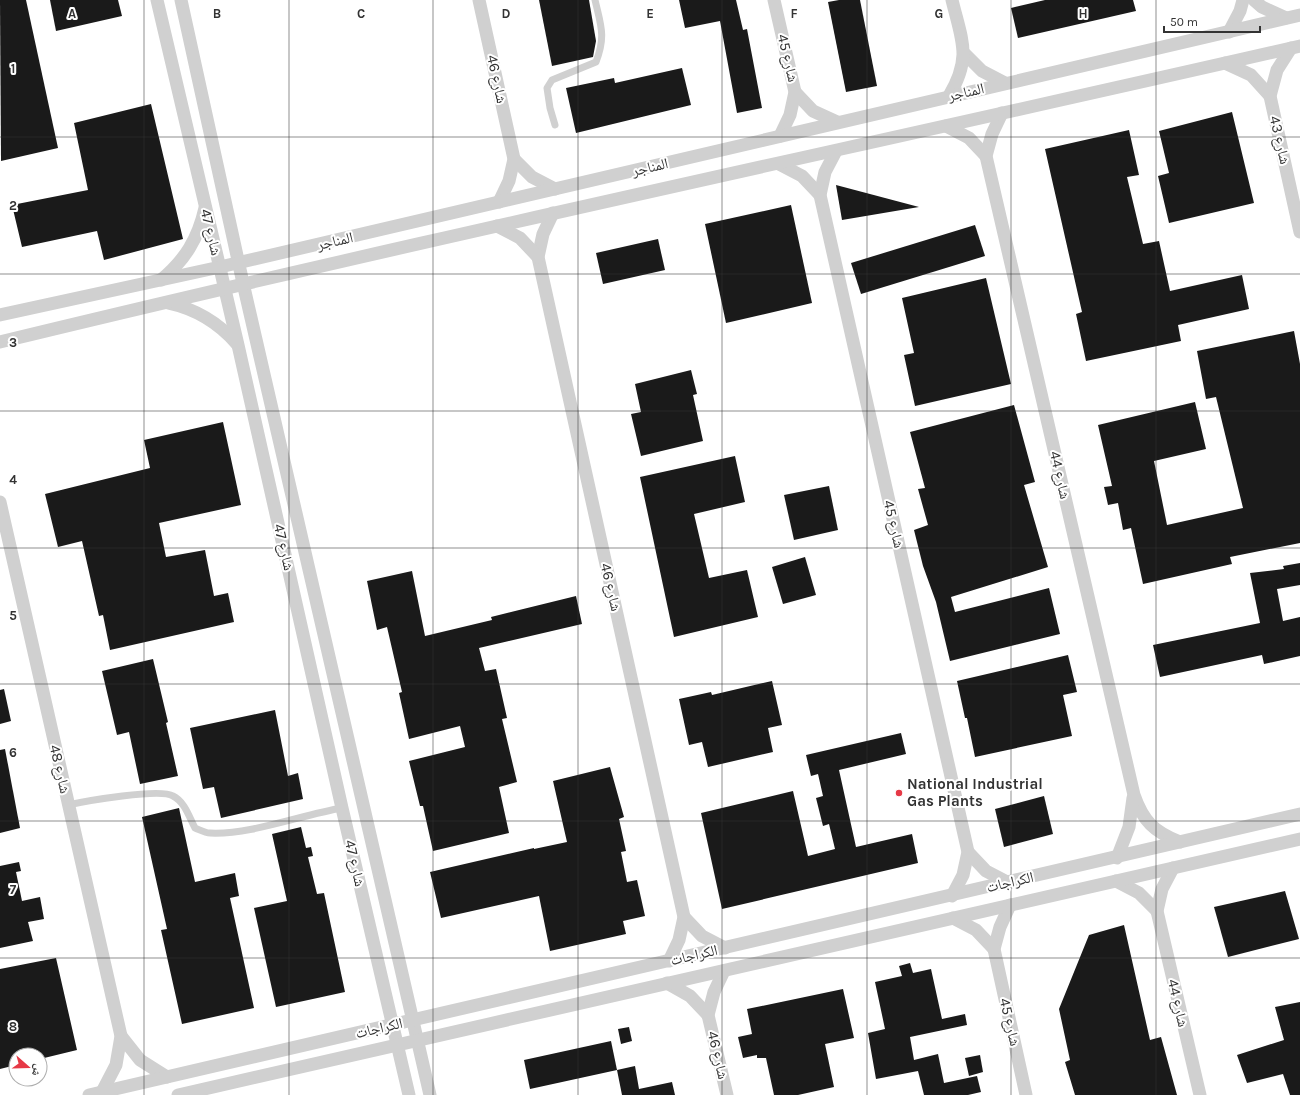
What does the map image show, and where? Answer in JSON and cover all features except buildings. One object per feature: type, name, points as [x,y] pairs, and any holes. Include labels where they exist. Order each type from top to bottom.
[{"type":"street","name":"شارع 47","points":[[157,0],[225,287],[342,808],[409,1095]]},
{"type":"street","name":"شارع 47","points":[[181,0],[243,284],[430,1095]]},
{"type":"street","name":"شارع 46","points":[[479,0],[514,159],[509,181],[499,202]]},
{"type":"street","name":"شارع 45","points":[[774,0],[795,92],[790,115],[780,136]]},
{"type":"street","points":[[949,96],[959,75],[964,53],[952,0]]},
{"type":"street","points":[[1229,32],[1240,11],[1243,0]]},
{"type":"street","points":[[1254,0],[1262,7],[1286,18]]},
{"type":"street","name":"المناجر","points":[[0,315],[239,263],[1300,15]]},
{"type":"street","name":"المناجر","points":[[0,342],[225,287],[1296,47]]},
{"type":"street","name":"شارع 43","points":[[1296,47],[1277,70],[1270,96],[1300,232]]},
{"type":"street","points":[[964,53],[982,71],[1005,83]]},
{"type":"street","name":"شارع 43","points":[[1225,63],[1250,75],[1270,96]]},
{"type":"street","name":"شارع 45","points":[[795,92],[813,111],[837,122]]},
{"type":"street","name":"شارع 44","points":[[1002,113],[992,134],[986,156],[1134,794],[1140,811],[1150,825],[1164,836],[1180,842]]},
{"type":"street","points":[[946,126],[968,138],[986,156]]},
{"type":"street","name":"شارع 45","points":[[836,151],[825,172],[820,195],[968,852],[963,875],[952,896]]},
{"type":"street","points":[[514,159],[532,177],[556,189]]},
{"type":"street","points":[[779,164],[802,176],[820,195]]},
{"type":"street","points":[[159,281],[177,267],[190,249],[200,228],[205,207]]},
{"type":"street","name":"شارع 46","points":[[553,213],[543,234],[538,257],[684,918],[679,940],[669,961]]},
{"type":"street","points":[[496,226],[520,238],[538,257]]},
{"type":"street","points":[[164,302],[192,310],[213,321],[238,344]]},
{"type":"street","name":"شارع 48","points":[[0,502],[121,1036],[116,1065],[102,1092]]},
{"type":"street","name":"شارع 44","points":[[1117,858],[1129,827],[1134,794]]},
{"type":"street","name":"الكراجات","points":[[89,1095],[1117,858],[1300,814]]},
{"type":"street","name":"الكراجات","points":[[178,1095],[1300,839]]},
{"type":"street","points":[[968,852],[986,871],[1009,883]]},
{"type":"street","name":"شارع 44","points":[[1173,868],[1162,889],[1157,911],[1200,1095]]},
{"type":"street","points":[[1116,881],[1139,892],[1157,911]]},
{"type":"street","name":"شارع 45","points":[[1010,905],[1000,926],[994,949],[1026,1095]]},
{"type":"street","points":[[684,918],[702,936],[725,948]]},
{"type":"street","points":[[953,918],[976,930],[994,949]]},
{"type":"street","name":"شارع 46","points":[[724,970],[714,992],[708,1015],[727,1095]]},
{"type":"street","name":"شارع 46","points":[[667,983],[690,996],[708,1015]]},
{"type":"street","name":"شارع 48","points":[[121,1036],[140,1060],[167,1077]]},
{"type":"lane","points":[[555,125],[550,108],[547,88],[552,80],[596,62],[600,52],[603,38],[595,0]]},
{"type":"lane","points":[[68,805],[112,797],[172,795],[183,803],[195,828],[208,834],[240,832],[312,813],[342,808]]},
{"type":"place","name":"National Industrial Gas Plants","points":[[899,793]]}]
